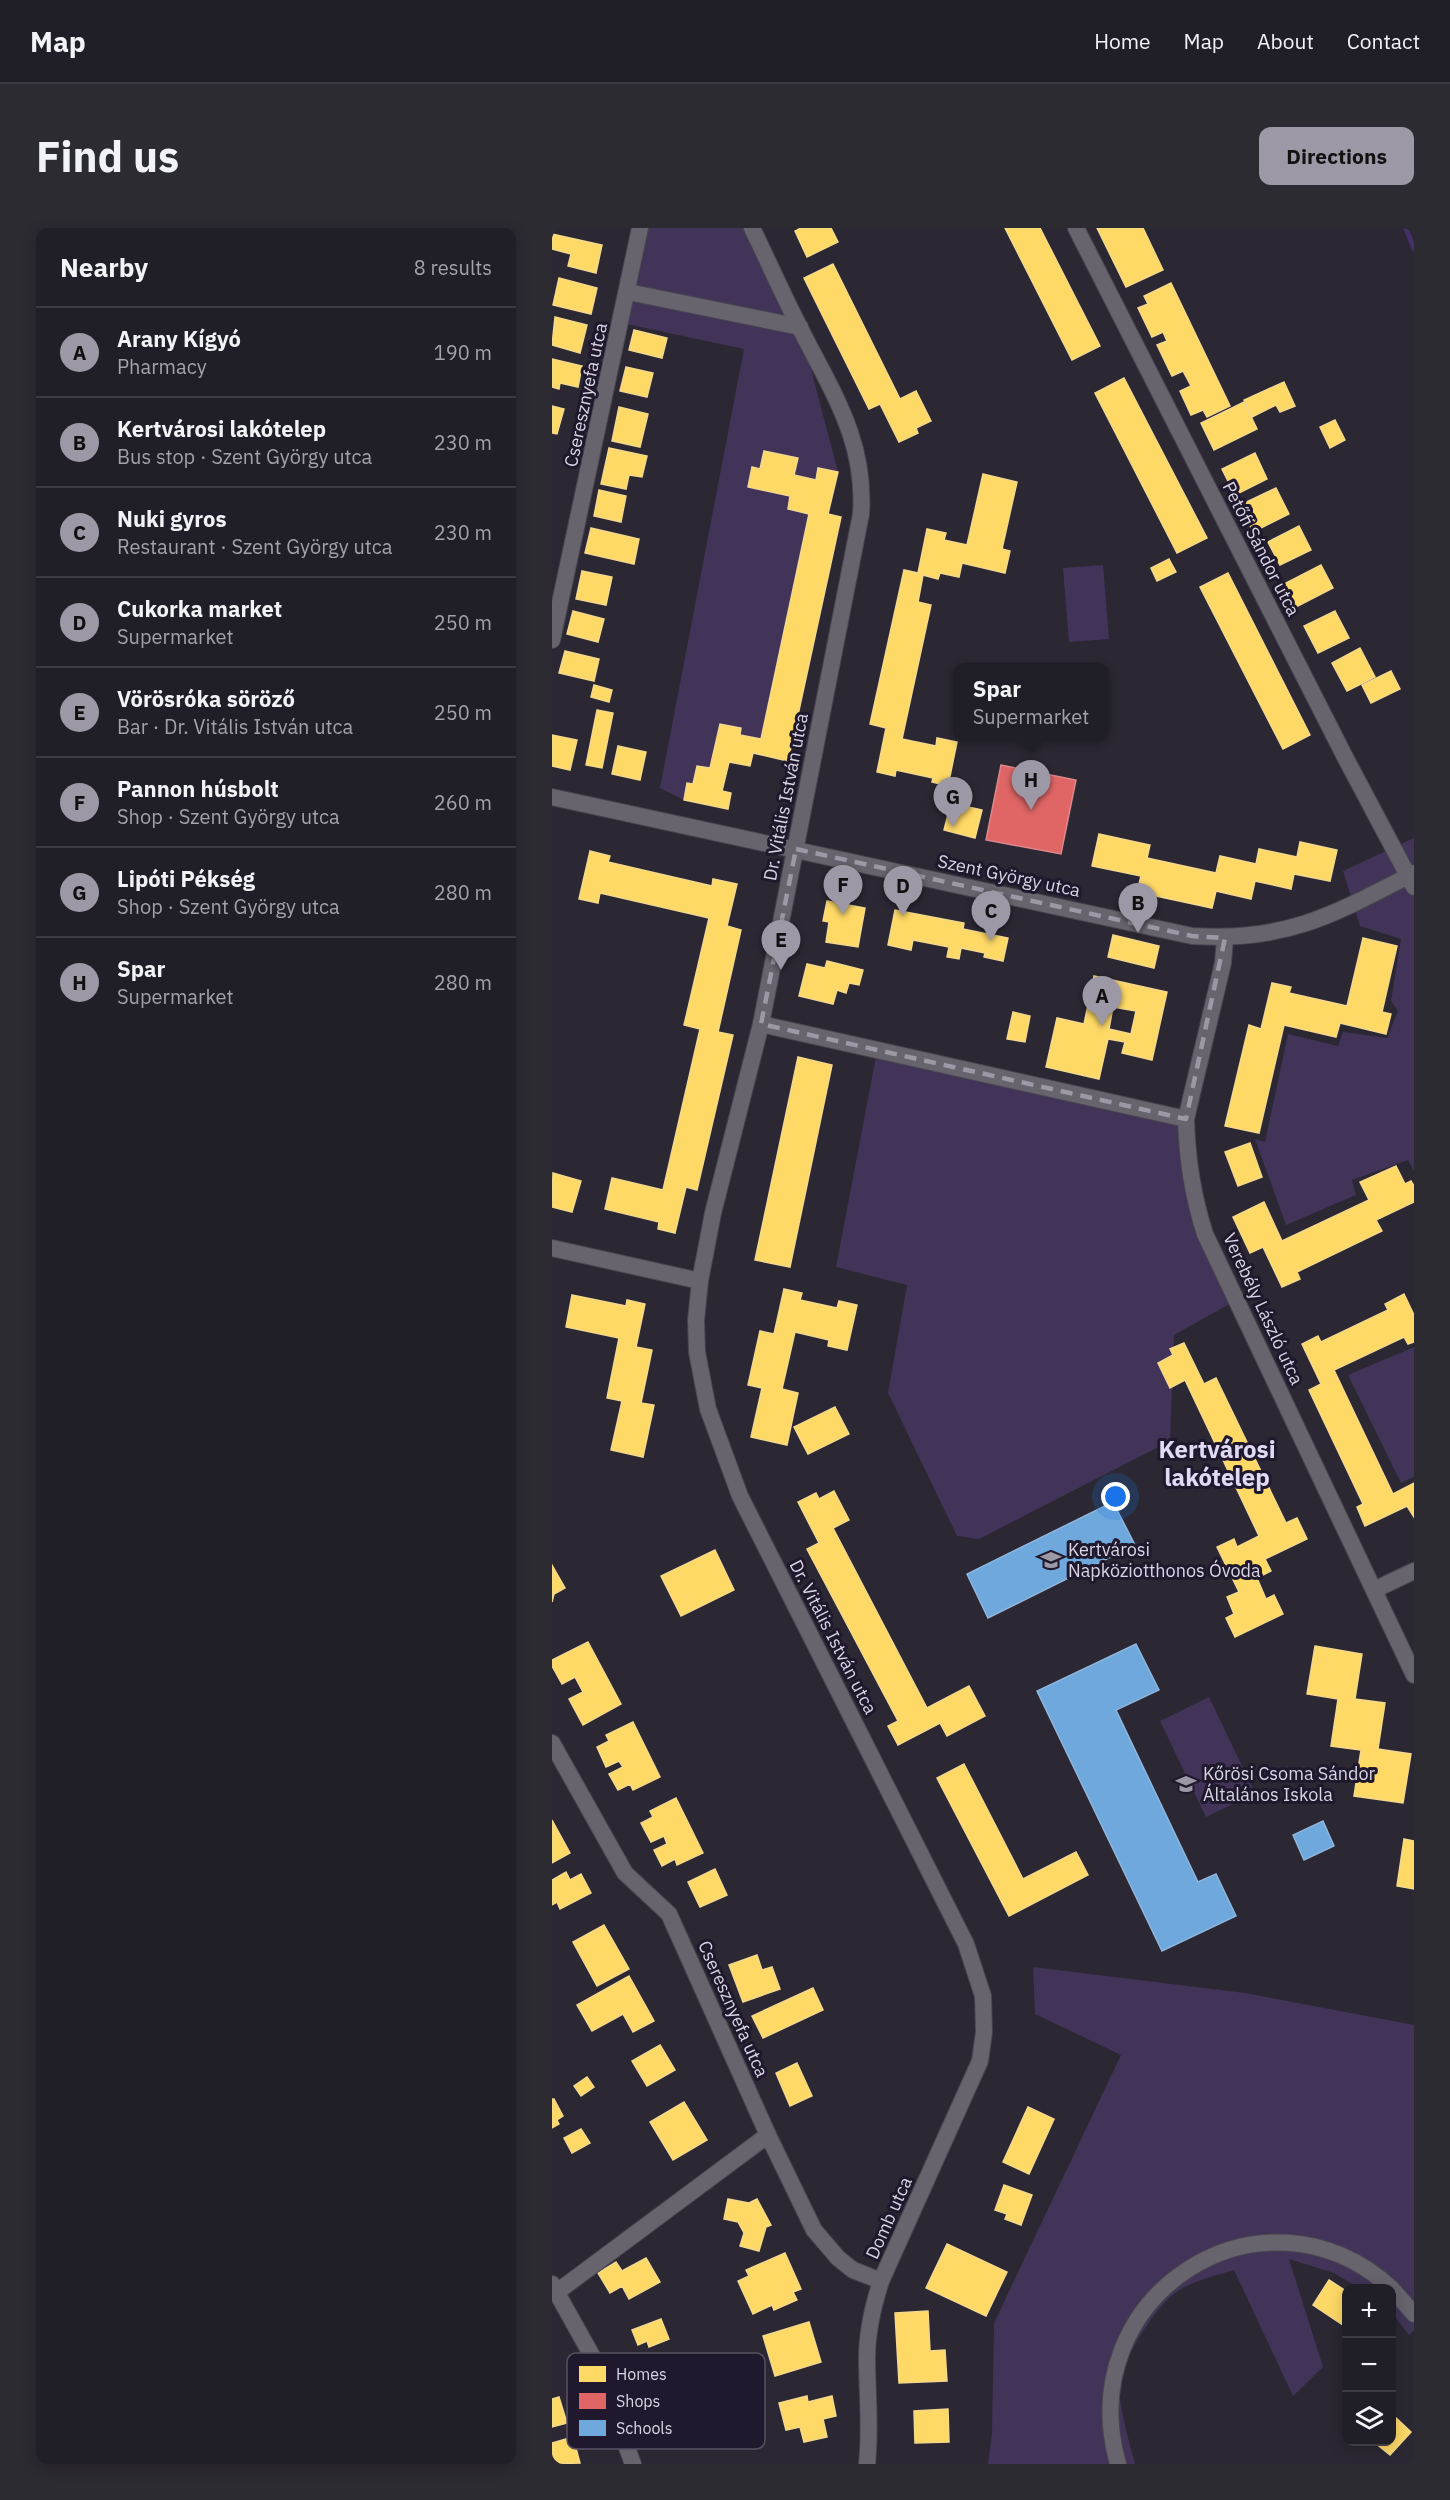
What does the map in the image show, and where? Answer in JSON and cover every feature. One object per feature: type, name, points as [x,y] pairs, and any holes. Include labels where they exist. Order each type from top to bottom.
[{"type":"street","name":"Cseresznyefa utca","points":[[552,640],[640,228]]},
{"type":"street","name":"Dr. Vitális István utca","points":[[752,228],[840,405],[859,459],[862,487],[861,514],[761,1024],[713,1213],[700,1281],[696,1320],[701,1380],[708,1409],[740,1496],[966,1944],[983,1996]]},
{"type":"street","name":"Petőfi Sándor utca","points":[[1076,228],[1340,747],[1412,879]]},
{"type":"street","points":[[628,292],[800,327]]},
{"type":"street","name":"Szent György utca","points":[[552,797],[1192,936],[1225,938],[1276,933],[1306,925],[1412,879]]},
{"type":"street","name":"Verebély László utca","points":[[1225,938],[1223,963],[1186,1119],[1195,1203],[1205,1234],[1414,1675]]},
{"type":"street","points":[[761,1024],[1186,1119]]},
{"type":"street","points":[[552,1248],[700,1281]]},
{"type":"street","points":[[1374,1590],[1414,1570]]},
{"type":"street","name":"Cseresznyefa utca","points":[[552,1743],[625,1873],[669,1914],[768,2135],[814,2230],[825,2246],[853,2270],[881,2281]]},
{"type":"street","name":"Domb utca","points":[[867,2464],[870,2436],[868,2337],[872,2309],[881,2281],[980,2061],[984,2032],[983,1996]]},
{"type":"street","points":[[590,2353],[554,2288],[768,2135]]},
{"type":"street","points":[[1118,2464],[1111,2442],[1108,2415],[1110,2388],[1124,2342],[1146,2306],[1164,2287],[1186,2270],[1207,2259],[1230,2250],[1272,2244],[1323,2250],[1353,2262],[1400,2292],[1414,2314]]},
{"type":"street","points":[[628,2449],[633,2464]]},
{"type":"highlighted area","points":[[796,849],[1192,936],[1225,938],[1186,1119],[761,1024]]},
{"type":"shaded area","points":[[640,228],[752,228],[800,327],[838,472],[818,468],[816,480],[794,475],[797,458],[760,469],[752,468],[748,487],[790,496],[788,509],[809,514],[761,739],[740,735],[741,728],[720,724],[710,768],[697,766],[693,784],[687,783],[684,800],[660,788],[744,349],[622,323]]},
{"type":"shaded area","points":[[1103,565],[1109,639],[1069,642],[1063,568]]},
{"type":"shaded area","points":[[1414,838],[1414,1171],[1408,1160],[1352,1180],[1356,1195],[1286,1225],[1255,1139],[1265,1142],[1288,1034],[1338,1046],[1343,1032],[1387,1038],[1398,1011],[1391,1001],[1401,939],[1360,926],[1343,871]]},
{"type":"shaded area","points":[[878,1046],[1195,1114],[1193,1175],[1203,1221],[1242,1297],[1174,1335],[1170,1441],[979,1539],[957,1536],[888,1393],[907,1285],[836,1267]]},
{"type":"shaded area","points":[[1414,1347],[1414,1477],[1401,1483],[1348,1375]]},
{"type":"shaded area","points":[[1209,1697],[1255,1793],[1206,1817],[1160,1721]]},
{"type":"shaded area","points":[[1033,1967],[1245,1993],[1414,2025],[1414,2330],[1409,2335],[1396,2318],[1396,2284],[1352,2284],[1334,2273],[1289,2259],[1323,2367],[1293,2396],[1234,2270],[1211,2277],[1188,2286],[1167,2300],[1142,2333],[1123,2369],[1119,2386],[1120,2397],[1135,2464],[988,2464],[992,2433],[994,2323],[1121,2055],[1035,2014]]},
{"type":"building: Homes","points":[[801,228],[831,228],[838,242],[807,257],[795,231]]},
{"type":"building: Homes","points":[[1005,228],[1040,228],[1100,346],[1072,360]]},
{"type":"building: Homes","points":[[1097,228],[1143,228],[1163,270],[1126,287]]},
{"type":"building: Homes","points":[[552,234],[602,245],[596,273],[568,266],[571,254],[552,249]]},
{"type":"building: Homes","points":[[833,264],[900,399],[916,391],[931,421],[916,428],[918,433],[899,442],[880,404],[869,409],[804,278]]},
{"type":"building: Homes","points":[[559,278],[597,288],[591,314],[553,305]]},
{"type":"building: Homes","points":[[1171,283],[1230,406],[1207,417],[1203,410],[1191,415],[1180,391],[1191,386],[1183,371],[1172,376],[1157,345],[1167,341],[1163,332],[1152,337],[1138,308],[1148,304],[1144,296]]},
{"type":"building: Homes","points":[[555,317],[587,325],[580,353],[552,345]]},
{"type":"building: Homes","points":[[634,330],[667,338],[662,358],[629,350]]},
{"type":"building: Homes","points":[[552,359],[582,366],[578,387],[560,383],[559,389],[552,387]]},
{"type":"building: Homes","points":[[626,367],[653,373],[647,397],[620,391]]},
{"type":"building: Homes","points":[[1124,378],[1207,538],[1177,553],[1095,393]]},
{"type":"building: Homes","points":[[1284,382],[1295,406],[1280,412],[1276,405],[1252,417],[1244,400]]},
{"type":"building: Homes","points":[[1244,402],[1257,429],[1214,450],[1201,423]]},
{"type":"building: Homes","points":[[552,406],[564,409],[557,434],[552,433]]},
{"type":"building: Homes","points":[[619,407],[648,414],[640,447],[612,441]]},
{"type":"building: Homes","points":[[1335,420],[1345,440],[1330,448],[1320,427]]},
{"type":"building: Homes","points":[[609,448],[647,456],[642,477],[629,475],[626,489],[601,484]]},
{"type":"building: Homes","points":[[764,451],[798,458],[794,475],[816,480],[818,468],[838,472],[828,514],[841,517],[788,761],[753,753],[750,766],[729,762],[722,791],[731,793],[728,809],[684,800],[687,783],[693,784],[697,766],[710,768],[720,724],[741,728],[740,735],[761,739],[809,514],[788,509],[790,496],[748,487],[752,467],[760,469]]},
{"type":"building: Homes","points":[[1255,453],[1267,479],[1235,495],[1222,469]]},
{"type":"building: Homes","points":[[983,474],[1017,482],[1002,549],[1010,551],[1005,573],[962,563],[959,577],[940,573],[938,579],[923,575],[918,602],[931,605],[902,739],[936,746],[937,738],[957,742],[948,786],[932,782],[933,778],[896,770],[895,776],[877,772],[886,728],[870,724],[904,570],[918,573],[927,529],[946,533],[944,540],[967,545]]},
{"type":"building: Homes","points":[[1276,488],[1289,514],[1253,532],[1240,505]]},
{"type":"building: Homes","points":[[599,490],[626,496],[621,522],[594,516]]},
{"type":"building: Homes","points":[[1299,526],[1311,550],[1280,565],[1268,542]]},
{"type":"building: Homes","points":[[591,528],[639,539],[634,564],[585,553]]},
{"type":"building: Homes","points":[[1169,559],[1176,572],[1157,581],[1151,568]]},
{"type":"building: Homes","points":[[1321,565],[1333,588],[1294,608],[1282,585]]},
{"type":"building: Homes","points":[[582,571],[612,577],[606,605],[576,599]]},
{"type":"building: Homes","points":[[1228,573],[1310,735],[1283,749],[1200,587]]},
{"type":"building: Homes","points":[[573,611],[604,619],[598,642],[567,634]]},
{"type":"building: Homes","points":[[1335,611],[1349,638],[1318,653],[1304,626]]},
{"type":"building: Homes","points":[[1360,648],[1375,677],[1347,691],[1332,663]]},
{"type":"building: Homes","points":[[565,651],[599,659],[594,681],[559,673]]},
{"type":"building: Homes","points":[[1391,671],[1400,689],[1371,703],[1362,685]]},
{"type":"building: Homes","points":[[594,685],[612,690],[609,702],[591,697]]},
{"type":"building: Homes","points":[[597,710],[613,713],[602,768],[586,765]]},
{"type":"building: Homes","points":[[552,735],[577,740],[570,770],[552,766]]},
{"type":"building: Homes","points":[[618,746],[646,752],[640,780],[612,774]]},
{"type":"building: Homes","points":[[951,803],[982,810],[975,838],[944,830]]},
{"type":"building: Homes","points":[[1099,834],[1150,845],[1147,858],[1216,873],[1220,856],[1256,864],[1259,849],[1297,857],[1300,842],[1337,850],[1330,881],[1294,874],[1291,889],[1255,881],[1251,899],[1216,891],[1212,908],[1137,892],[1141,876],[1092,866]]},
{"type":"building: Homes","points":[[590,851],[610,856],[608,862],[712,886],[713,879],[737,884],[727,926],[741,930],[718,1032],[733,1035],[697,1190],[686,1187],[675,1233],[658,1229],[659,1222],[605,1209],[612,1178],[663,1190],[700,1029],[684,1025],[709,918],[600,893],[598,903],[579,899]]},
{"type":"building: Homes","points":[[827,901],[865,908],[858,947],[826,942],[829,922],[823,921]]},
{"type":"building: Homes","points":[[895,910],[964,923],[963,929],[1008,938],[1003,961],[984,957],[985,953],[961,948],[959,959],[947,957],[949,947],[913,940],[911,950],[888,945]]},
{"type":"building: Homes","points":[[1113,935],[1159,946],[1154,968],[1108,957]]},
{"type":"building: Homes","points":[[1363,938],[1397,946],[1382,1012],[1391,1014],[1386,1034],[1340,1023],[1336,1037],[1284,1025],[1259,1133],[1225,1126],[1249,1025],[1261,1029],[1272,983],[1291,987],[1289,993],[1347,1006]]},
{"type":"building: Homes","points":[[827,961],[863,970],[859,985],[849,983],[846,993],[837,990],[833,1004],[799,996],[807,964],[825,968]]},
{"type":"building: Homes","points":[[1094,976],[1167,992],[1152,1060],[1122,1053],[1125,1042],[1108,1039],[1099,1079],[1046,1067],[1057,1018],[1084,1024]],"holes":[[[1113,1007],[1136,1011],[1131,1034],[1109,1029]]]},
{"type":"building: Homes","points":[[1013,1012],[1030,1016],[1025,1042],[1007,1039]]},
{"type":"building: Homes","points":[[798,1057],[832,1065],[790,1267],[755,1260]]},
{"type":"building: Homes","points":[[1250,1143],[1262,1177],[1238,1186],[1225,1152]]},
{"type":"building: Homes","points":[[1396,1166],[1405,1184],[1411,1181],[1414,1186],[1414,1202],[1376,1220],[1382,1231],[1297,1272],[1300,1279],[1282,1287],[1263,1247],[1250,1253],[1233,1217],[1264,1202],[1282,1241],[1369,1200],[1360,1182]]},
{"type":"building: Homes","points":[[553,1173],[581,1181],[572,1212],[552,1207]]},
{"type":"building: Homes","points":[[784,1289],[802,1293],[800,1300],[837,1308],[839,1301],[857,1305],[847,1350],[828,1346],[829,1340],[795,1332],[782,1389],[798,1393],[787,1445],[751,1437],[762,1388],[748,1385],[760,1331],[774,1334]]},
{"type":"building: Homes","points":[[1404,1294],[1414,1315],[1414,1342],[1408,1344],[1404,1337],[1334,1370],[1393,1494],[1414,1483],[1414,1517],[1407,1506],[1365,1526],[1357,1507],[1363,1504],[1309,1390],[1321,1384],[1302,1344],[1318,1336],[1321,1342],[1388,1310],[1385,1304]]},
{"type":"building: Homes","points":[[572,1295],[626,1306],[627,1300],[645,1304],[636,1347],[652,1350],[641,1403],[654,1405],[643,1457],[611,1450],[622,1401],[607,1398],[619,1338],[566,1327]]},
{"type":"building: Homes","points":[[1184,1343],[1204,1384],[1216,1378],[1286,1523],[1297,1518],[1307,1539],[1265,1559],[1271,1571],[1257,1578],[1266,1599],[1274,1595],[1283,1614],[1235,1637],[1226,1618],[1234,1614],[1227,1597],[1239,1592],[1217,1547],[1234,1539],[1237,1547],[1259,1536],[1185,1380],[1170,1388],[1158,1363],[1173,1355],[1170,1349]]},
{"type":"building: Homes","points":[[835,1407],[849,1434],[808,1454],[794,1427]]},
{"type":"building: Homes","points":[[834,1491],[849,1520],[833,1528],[927,1708],[969,1686],[985,1716],[947,1736],[940,1723],[898,1745],[888,1726],[898,1721],[807,1549],[819,1543],[798,1502],[816,1493],[819,1499]]},
{"type":"building: Homes","points":[[715,1550],[734,1590],[681,1616],[661,1576]]},
{"type":"building: Homes","points":[[552,1565],[565,1588],[554,1594],[552,1602]]},
{"type":"building: Homes","points":[[588,1642],[621,1704],[583,1725],[569,1699],[583,1692],[575,1677],[562,1684],[552,1666],[552,1660]]},
{"type":"building: Homes","points":[[1315,1646],[1362,1654],[1355,1699],[1385,1703],[1378,1749],[1411,1754],[1403,1803],[1354,1796],[1361,1750],[1331,1746],[1338,1699],[1307,1694]]},
{"type":"building: Homes","points":[[633,1722],[660,1777],[633,1790],[630,1784],[618,1790],[609,1774],[623,1767],[619,1761],[606,1767],[597,1747],[609,1741],[606,1735]]},
{"type":"building: Homes","points":[[964,1764],[1023,1879],[1076,1852],[1088,1875],[1009,1916],[937,1778]]},
{"type":"building: Homes","points":[[676,1798],[703,1853],[677,1865],[675,1859],[662,1866],[654,1850],[667,1844],[664,1836],[651,1842],[641,1823],[653,1817],[650,1811]]},
{"type":"building: Homes","points":[[552,1820],[570,1853],[552,1863]]},
{"type":"building: Homes","points":[[1404,1839],[1414,1841],[1414,1889],[1397,1886]]},
{"type":"building: Homes","points":[[715,1869],[727,1895],[700,1907],[688,1882]]},
{"type":"building: Homes","points":[[566,1872],[570,1880],[581,1874],[591,1893],[560,1909],[557,1902],[552,1905],[552,1880]]},
{"type":"building: Homes","points":[[604,1925],[629,1969],[597,1986],[573,1942]]},
{"type":"building: Homes","points":[[757,1955],[762,1970],[772,1967],[780,1989],[743,2002],[729,1965]]},
{"type":"building: Homes","points":[[629,1976],[654,2021],[633,2032],[623,2014],[592,2031],[577,2005]]},
{"type":"building: Homes","points":[[813,1988],[823,2010],[763,2038],[752,2016]]},
{"type":"building: Homes","points":[[660,2045],[675,2070],[647,2086],[632,2061]]},
{"type":"building: Homes","points":[[797,2063],[812,2096],[790,2106],[776,2073]]},
{"type":"building: Homes","points":[[587,2077],[594,2087],[581,2096],[574,2086]]},
{"type":"building: Homes","points":[[552,2099],[563,2116],[557,2120],[559,2124],[552,2128]]},
{"type":"building: Homes","points":[[684,2102],[707,2140],[673,2160],[650,2122]]},
{"type":"building: Homes","points":[[1028,2107],[1054,2119],[1029,2174],[1003,2162]]},
{"type":"building: Homes","points":[[581,2129],[590,2143],[572,2153],[564,2138]]},
{"type":"building: Homes","points":[[1004,2185],[1032,2195],[1021,2225],[1005,2219],[1007,2214],[995,2210]]},
{"type":"building: Homes","points":[[728,2199],[749,2203],[757,2199],[771,2225],[766,2227],[759,2251],[740,2246],[744,2233],[738,2222],[724,2219]]},
{"type":"building: Homes","points":[[947,2244],[1007,2272],[986,2316],[926,2288]]},
{"type":"building: Homes","points":[[785,2253],[801,2289],[793,2292],[797,2300],[774,2310],[772,2305],[753,2314],[738,2281],[749,2276],[746,2270]]},
{"type":"building: Homes","points":[[646,2258],[660,2282],[629,2299],[622,2286],[610,2293],[598,2273],[616,2262],[622,2271]]},
{"type":"building: Homes","points":[[1329,2280],[1342,2288],[1342,2324],[1313,2305]]},
{"type":"building: Homes","points":[[928,2311],[930,2351],[945,2350],[947,2381],[899,2383],[895,2313]]},
{"type":"building: Homes","points":[[661,2319],[669,2339],[649,2347],[647,2341],[638,2345],[632,2330]]},
{"type":"building: Homes","points":[[809,2322],[821,2362],[775,2376],[763,2336]]},
{"type":"building: Homes","points":[[807,2396],[808,2402],[832,2396],[836,2416],[823,2419],[827,2437],[804,2442],[800,2427],[786,2430],[779,2403]]},
{"type":"building: Homes","points":[[559,2397],[567,2423],[552,2427],[552,2399]]},
{"type":"building: Homes","points":[[948,2409],[949,2442],[915,2443],[914,2411]]},
{"type":"building: Homes","points":[[1396,2418],[1411,2432],[1390,2455],[1379,2446],[1396,2446]]},
{"type":"building: Homes","points":[[567,2439],[567,2449],[576,2449],[580,2463],[552,2464],[552,2443]]},
{"type":"building: Shops","points":[[1001,765],[1076,780],[1061,854],[986,840]]},
{"type":"building: Schools","name":"Kertvárosi Napköziotthonos Óvoda","points":[[1113,1502],[1135,1545],[988,1618],[967,1574]]},
{"type":"building: Schools","points":[[1136,1644],[1159,1690],[1116,1710],[1198,1882],[1216,1874],[1236,1916],[1162,1951],[1037,1691]]},
{"type":"building: Schools","points":[[1323,1821],[1334,1846],[1304,1860],[1293,1835]]},
{"type":"waterway","points":[[1406,228],[1414,249]]},
{"type":"place","name":"Spar","points":[[1031,810]]},
{"type":"place","name":"Lipóti Pékség","points":[[953,827]]},
{"type":"place","name":"Pannon húsbolt","points":[[843,915]]},
{"type":"place","name":"Cukorka market","points":[[903,916]]},
{"type":"place","name":"Kertvárosi lakótelep","points":[[1138,933]]},
{"type":"place","name":"Nuki gyros","points":[[991,941]]},
{"type":"place","name":"Vörösróka söröző","points":[[781,970]]},
{"type":"place","name":"Arany Kígyó","points":[[1102,1026]]},
{"type":"place","name":"Kertvárosi Napköziotthonos Óvoda","points":[[1051,1560]]},
{"type":"place","name":"Kőrösi Csoma Sándor Általános Iskola","points":[[1186,1784]]},
{"type":"district","name":"Kertvárosi lakótelep","points":[[1217,1464]]}]
